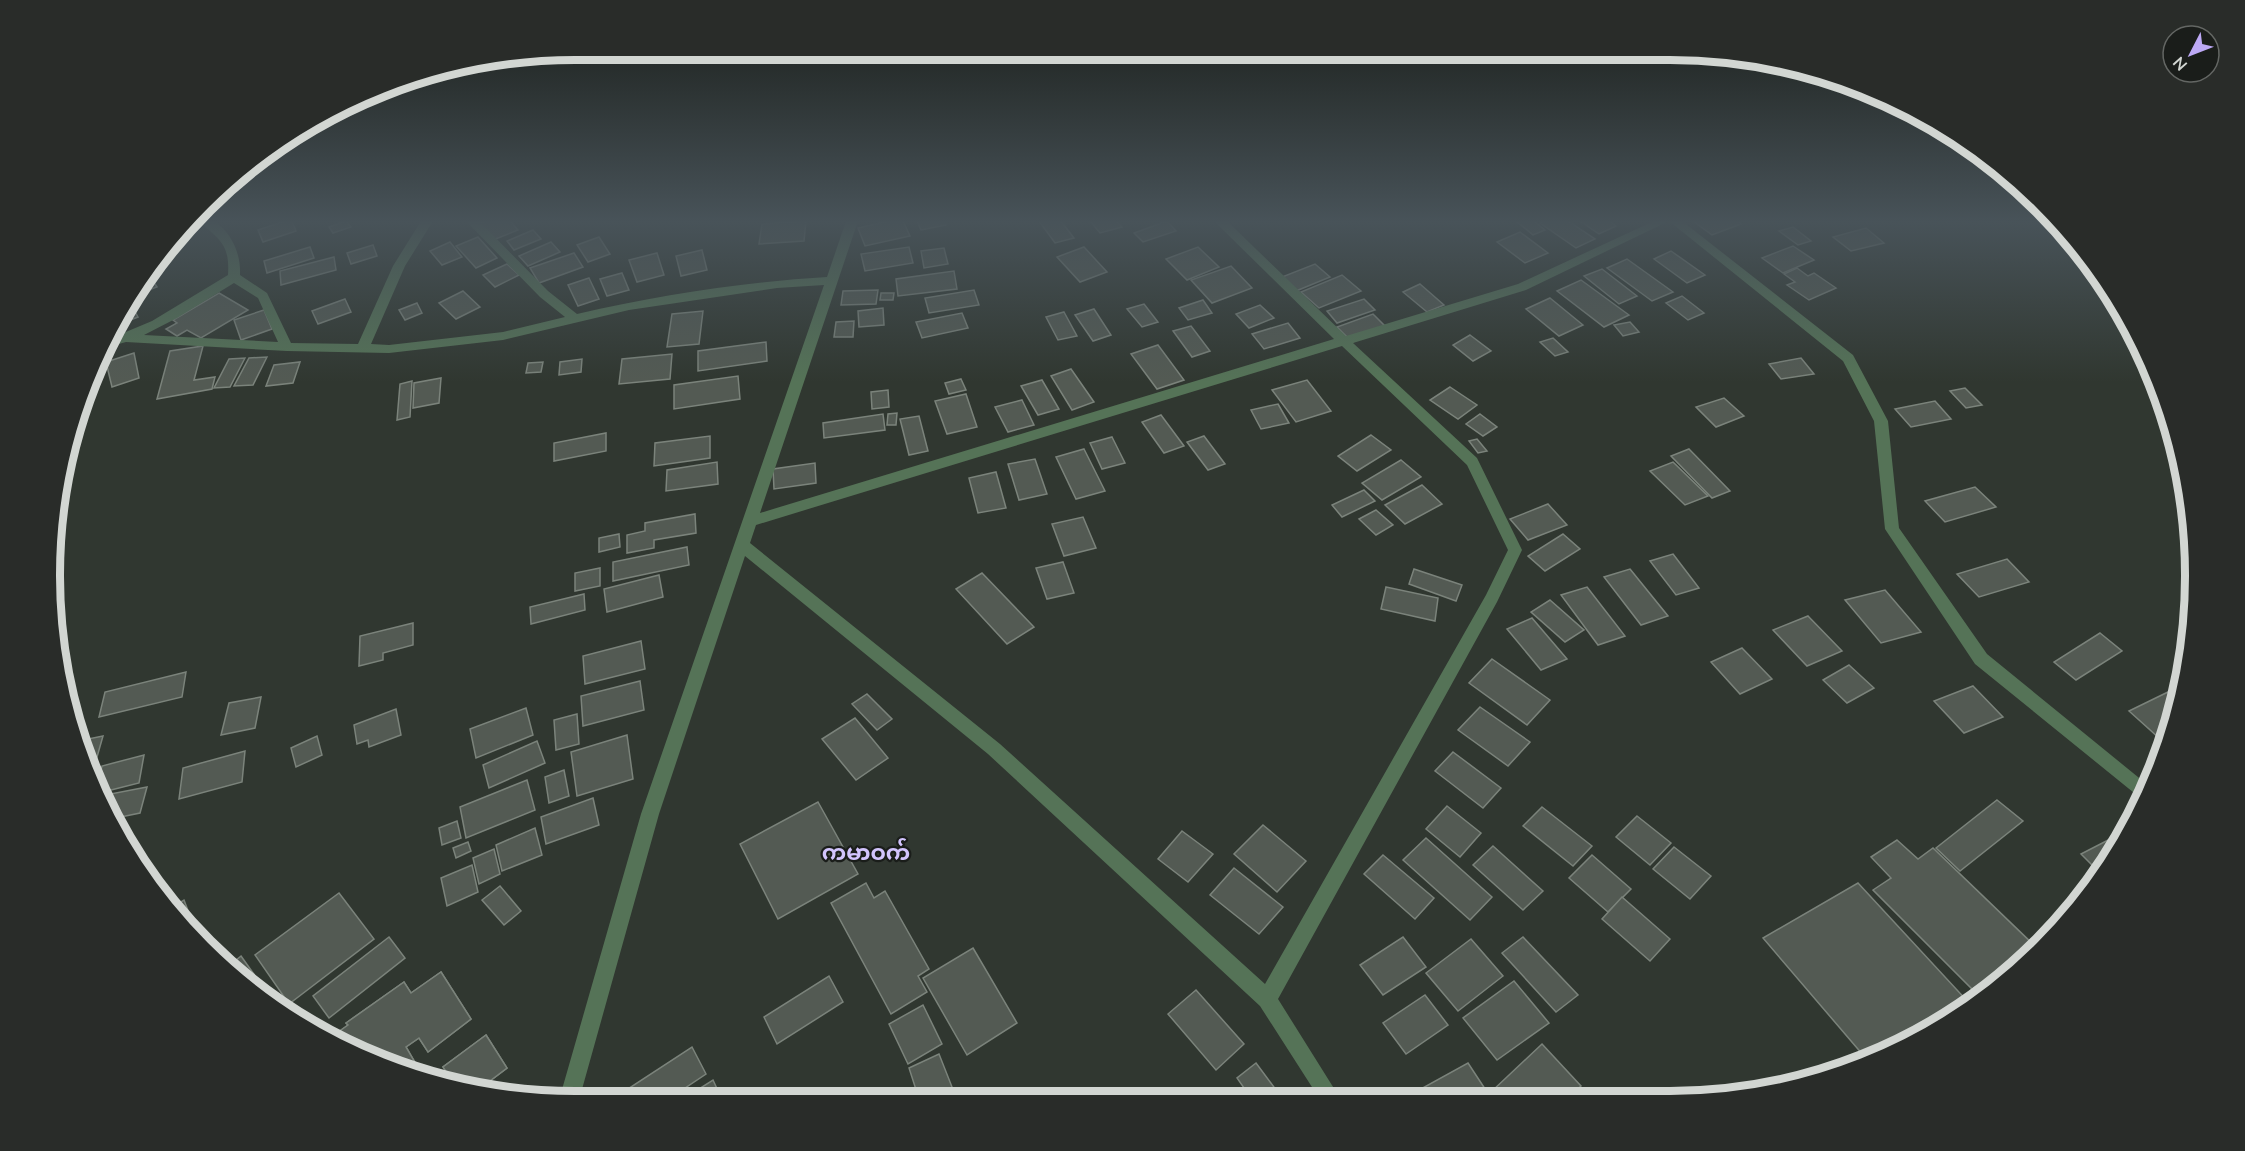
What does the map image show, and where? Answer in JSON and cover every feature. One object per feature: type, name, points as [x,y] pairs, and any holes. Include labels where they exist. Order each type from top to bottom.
[{"type":"street","points":[[363,348],[396,275]]},
{"type":"street","points":[[525,275],[544,294],[575,319]]},
{"type":"street","points":[[572,1091],[650,814],[834,275]]},
{"type":"street","points":[[1267,999],[1487,609],[1515,550],[1472,462],[1275,275]]},
{"type":"street","points":[[750,521],[1522,287],[1548,275]]},
{"type":"street","points":[[1743,275],[1848,358],[1881,420],[1892,529],[1981,659],[2139,788]]},
{"type":"street","points":[[117,341],[170,318],[234,277],[263,296],[287,347]]},
{"type":"street","points":[[128,338],[287,347],[389,349],[503,336],[629,306],[777,284],[832,281]]},
{"type":"street","points":[[741,544],[994,749],[1267,999],[1326,1091]]},
{"type":"building","points":[[280,275],[319,275],[281,285]]},
{"type":"building","points":[[483,275],[519,275],[519,275],[495,287]]},
{"type":"building","points":[[534,275],[562,275],[539,283]]},
{"type":"building","points":[[623,275],[629,290],[607,296],[600,279]]},
{"type":"building","points":[[634,275],[664,275],[637,282]]},
{"type":"building","points":[[927,275],[955,275],[957,289],[898,296],[896,279]]},
{"type":"building","points":[[1073,275],[1100,275],[1080,282]]},
{"type":"building","points":[[1182,275],[1200,275],[1187,280]]},
{"type":"building","points":[[1206,275],[1239,275],[1252,288],[1212,303],[1191,280]]},
{"type":"building","points":[[1288,275],[1327,275],[1330,277],[1296,291],[1282,277]]},
{"type":"building","points":[[1342,275],[1361,291],[1319,308],[1301,292]]},
{"type":"building","points":[[1609,275],[1637,296],[1619,304],[1584,276]]},
{"type":"building","points":[[1616,275],[1649,275],[1673,292],[1652,301]]},
{"type":"building","points":[[1676,275],[1705,275],[1687,283]]},
{"type":"building","points":[[1785,275],[1817,275],[1836,288],[1809,300],[1787,285],[1795,282]]},
{"type":"building","points":[[589,278],[599,299],[578,306],[568,285]]},
{"type":"building","points":[[1581,280],[1629,315],[1604,327],[1557,291]]},
{"type":"building","points":[[153,281],[157,287],[145,291]]},
{"type":"building","points":[[1420,284],[1444,305],[1427,312],[1403,292]]},
{"type":"building","points":[[878,290],[876,304],[841,305],[843,291]]},
{"type":"building","points":[[974,290],[979,305],[929,313],[925,298]]},
{"type":"building","points":[[463,291],[480,307],[456,319],[439,303]]},
{"type":"building","points":[[219,293],[248,310],[201,338],[187,330],[177,336],[166,329],[177,323],[173,320]]},
{"type":"building","points":[[881,293],[894,293],[893,300],[880,300]]},
{"type":"building","points":[[1682,296],[1704,313],[1688,320],[1666,303]]},
{"type":"building","points":[[1550,298],[1583,325],[1559,336],[1526,309]]},
{"type":"building","points":[[345,299],[351,312],[318,324],[312,311]]},
{"type":"building","points":[[1364,299],[1375,310],[1337,323],[1327,311]]},
{"type":"building","points":[[1203,300],[1212,313],[1188,320],[1179,308]]},
{"type":"building","points":[[417,303],[422,313],[405,320],[399,310]]},
{"type":"building","points":[[1144,304],[1158,322],[1142,327],[1127,309]]},
{"type":"building","points":[[1260,305],[1274,318],[1249,328],[1236,314]]},
{"type":"building","points":[[883,308],[884,325],[859,327],[858,311]]},
{"type":"building","points":[[1094,309],[1111,335],[1093,341],[1075,315]]},
{"type":"building","points":[[134,310],[138,317],[127,321]]},
{"type":"building","points":[[264,310],[272,329],[241,340],[234,320]]},
{"type":"building","points":[[703,311],[699,344],[667,347],[672,314]]},
{"type":"building","points":[[1064,312],[1077,336],[1058,340],[1046,317]]},
{"type":"building","points":[[962,313],[968,328],[922,338],[916,322]]},
{"type":"building","points":[[1373,314],[1387,328],[1352,342],[1337,327]]},
{"type":"building","points":[[854,321],[853,337],[834,337],[836,322]]},
{"type":"building","points":[[1630,322],[1639,332],[1623,336],[1614,325]]},
{"type":"building","points":[[1288,323],[1300,338],[1264,349],[1252,334]]},
{"type":"building","points":[[1191,326],[1210,351],[1192,357],[1173,331]]},
{"type":"building","points":[[1470,335],[1491,351],[1473,361],[1453,345]]},
{"type":"building","points":[[1553,338],[1568,352],[1555,356],[1540,342]]},
{"type":"building","points":[[766,342],[767,361],[698,371],[698,351]]},
{"type":"building","points":[[1158,345],[1184,380],[1157,389],[1131,354]]},
{"type":"building","points":[[203,346],[194,380],[215,377],[212,389],[157,399],[170,351]]},
{"type":"building","points":[[134,353],[139,378],[112,387],[107,362]]},
{"type":"building","points":[[672,354],[670,379],[619,384],[622,359]]},
{"type":"building","points":[[267,357],[253,385],[234,386],[249,358]]},
{"type":"building","points":[[245,358],[230,387],[214,388],[229,359]]},
{"type":"building","points":[[1801,358],[1814,374],[1781,379],[1769,364]]},
{"type":"building","points":[[582,359],[581,372],[559,375],[560,362]]},
{"type":"building","points":[[300,362],[293,383],[266,386],[274,365]]},
{"type":"building","points":[[543,362],[541,372],[526,373],[528,363]]},
{"type":"building","points":[[1071,369],[1094,402],[1072,410],[1051,376]]},
{"type":"building","points":[[738,376],[740,399],[674,409],[674,385]]},
{"type":"building","points":[[441,378],[439,403],[413,408],[414,383]]},
{"type":"building","points":[[961,379],[966,390],[949,394],[945,383]]},
{"type":"building","points":[[1042,380],[1059,409],[1038,415],[1021,386]]},
{"type":"building","points":[[1307,380],[1331,411],[1296,422],[1272,390]]},
{"type":"building","points":[[412,381],[410,417],[397,420],[400,384]]},
{"type":"building","points":[[1450,387],[1477,405],[1458,419],[1430,400]]},
{"type":"building","points":[[1965,388],[1982,405],[1966,408],[1950,391]]},
{"type":"building","points":[[888,390],[889,407],[872,409],[871,392]]},
{"type":"building","points":[[966,394],[977,427],[947,434],[935,401]]},
{"type":"building","points":[[1724,398],[1744,416],[1716,427],[1696,407]]},
{"type":"building","points":[[1022,400],[1034,425],[1008,432],[995,407]]},
{"type":"building","points":[[1935,401],[1951,419],[1911,427],[1895,409]]},
{"type":"building","points":[[1278,404],[1289,423],[1261,429],[1251,410]]},
{"type":"building","points":[[897,413],[896,425],[887,425],[888,414]]},
{"type":"building","points":[[883,414],[885,430],[824,438],[823,423]]},
{"type":"building","points":[[1480,414],[1497,427],[1483,436],[1466,424]]},
{"type":"building","points":[[1161,415],[1184,446],[1164,453],[1142,422]]},
{"type":"building","points":[[919,416],[928,451],[909,455],[900,419]]},
{"type":"building","points":[[606,433],[606,451],[554,461],[554,443]]},
{"type":"building","points":[[1371,435],[1391,450],[1357,471],[1338,456]]},
{"type":"building","points":[[710,436],[710,458],[654,466],[655,443]]},
{"type":"building","points":[[1204,436],[1225,464],[1208,470],[1187,442]]},
{"type":"building","points":[[1112,437],[1125,463],[1102,469],[1090,443]]},
{"type":"building","points":[[1477,439],[1487,451],[1478,453],[1469,441]]},
{"type":"building","points":[[1084,449],[1105,491],[1076,499],[1056,457]]},
{"type":"building","points":[[1689,449],[1730,491],[1712,498],[1671,456]]},
{"type":"building","points":[[1035,459],[1047,494],[1019,500],[1008,464]]},
{"type":"building","points":[[1401,460],[1421,477],[1382,500],[1362,483]]},
{"type":"building","points":[[717,462],[718,484],[666,491],[667,470]]},
{"type":"building","points":[[1673,462],[1708,496],[1685,505],[1650,471]]},
{"type":"building","points":[[815,463],[816,483],[774,489],[773,469]]},
{"type":"building","points":[[996,472],[1006,508],[978,513],[969,478]]},
{"type":"building","points":[[1422,485],[1442,504],[1405,524],[1385,505]]},
{"type":"building","points":[[1975,487],[1996,507],[1945,522],[1925,501]]},
{"type":"building","points":[[1364,490],[1375,501],[1342,517],[1332,505]]},
{"type":"building","points":[[1548,504],[1567,525],[1528,540],[1510,519]]},
{"type":"building","points":[[1376,510],[1393,525],[1376,535],[1359,519]]},
{"type":"building","points":[[695,514],[696,533],[654,540],[654,548],[627,553],[627,535],[645,531],[645,523]]},
{"type":"building","points":[[1083,517],[1096,548],[1064,556],[1052,524]]},
{"type":"building","points":[[619,534],[620,547],[599,552],[599,538]]},
{"type":"building","points":[[1563,534],[1580,549],[1545,571],[1528,556]]},
{"type":"building","points":[[687,547],[689,565],[613,581],[613,562]]},
{"type":"building","points":[[1673,554],[1699,588],[1676,595],[1650,561]]},
{"type":"building","points":[[2007,559],[2029,582],[1979,597],[1957,574]]},
{"type":"building","points":[[1063,562],[1074,593],[1047,599],[1036,568]]},
{"type":"building","points":[[600,568],[600,586],[575,591],[575,573]]},
{"type":"building","points":[[1414,569],[1462,585],[1456,601],[1409,584]]},
{"type":"building","points":[[1630,569],[1668,616],[1641,625],[1604,577]]},
{"type":"building","points":[[982,573],[1034,627],[1007,644],[956,589]]},
{"type":"building","points":[[659,575],[663,597],[607,612],[604,589]]},
{"type":"building","points":[[1386,587],[1438,598],[1435,621],[1381,609]]},
{"type":"building","points":[[1587,587],[1625,636],[1598,645],[1561,595]]},
{"type":"building","points":[[1885,590],[1921,632],[1881,643],[1845,600]]},
{"type":"building","points":[[584,594],[585,610],[531,624],[530,607]]},
{"type":"building","points":[[1550,600],[1584,630],[1565,642],[1531,612]]},
{"type":"building","points":[[1808,616],[1842,651],[1807,666],[1773,630]]},
{"type":"building","points":[[1532,618],[1567,659],[1541,670],[1507,629]]},
{"type":"building","points":[[413,623],[413,645],[383,653],[383,660],[359,666],[360,636]]},
{"type":"building","points":[[2100,633],[2122,651],[2076,680],[2054,662]]},
{"type":"building","points":[[641,641],[645,669],[585,684],[583,656]]},
{"type":"building","points":[[1742,648],[1772,679],[1740,694],[1711,662]]},
{"type":"building","points":[[1492,659],[1550,700],[1527,725],[1469,683]]},
{"type":"building","points":[[1849,665],[1874,688],[1847,703],[1823,680]]},
{"type":"building","points":[[186,672],[182,697],[99,717],[105,692]]},
{"type":"building","points":[[640,681],[644,710],[583,726],[581,696]]},
{"type":"building","points":[[1973,686],[2003,717],[1964,733],[1934,701]]},
{"type":"building","points":[[2168,692],[2171,694],[2158,737],[2129,711]]},
{"type":"building","points":[[867,694],[892,719],[877,730],[852,704]]},
{"type":"building","points":[[261,697],[255,728],[221,735],[229,703]]},
{"type":"building","points":[[1480,707],[1530,742],[1508,766],[1458,730]]},
{"type":"building","points":[[526,708],[533,735],[476,758],[470,729]]},
{"type":"building","points":[[396,709],[401,735],[369,747],[368,740],[357,744],[354,725]]},
{"type":"building","points":[[577,714],[579,744],[556,750],[554,720]]},
{"type":"building","points":[[855,718],[888,758],[856,780],[822,739]]},
{"type":"building","points":[[627,735],[633,779],[577,796],[571,752]]},
{"type":"building","points":[[103,736],[95,763],[87,741]]},
{"type":"building","points":[[317,736],[322,755],[296,767],[291,748]]},
{"type":"building","points":[[537,741],[545,763],[489,788],[483,765]]},
{"type":"building","points":[[245,751],[242,782],[179,799],[183,768]]},
{"type":"building","points":[[1453,752],[1501,788],[1483,808],[1435,771]]},
{"type":"building","points":[[144,755],[139,783],[107,791],[100,775],[102,766]]},
{"type":"building","points":[[564,770],[569,796],[549,803],[545,777]]},
{"type":"building","points":[[527,780],[535,810],[466,838],[460,807]]},
{"type":"building","points":[[147,787],[140,813],[120,817],[109,794]]},
{"type":"building","points":[[593,798],[599,825],[546,844],[541,817]]},
{"type":"building","points":[[1997,800],[2023,821],[1960,871],[1936,848]]},
{"type":"building","points":[[818,802],[858,874],[778,919],[740,844]]},
{"type":"building","points":[[1447,806],[1481,833],[1460,857],[1426,829]]},
{"type":"building","points":[[1542,807],[1592,846],[1573,866],[1523,826]]},
{"type":"building","points":[[1637,816],[1671,843],[1650,865],[1616,837]]},
{"type":"building","points":[[457,821],[461,838],[442,845],[439,828]]},
{"type":"building","points":[[1263,825],[1306,861],[1277,892],[1234,854]]},
{"type":"building","points":[[535,828],[542,855],[502,871],[496,845]]},
{"type":"building","points":[[1182,831],[1213,854],[1188,882],[1158,859]]},
{"type":"building","points":[[2113,837],[2094,867],[2081,854]]},
{"type":"building","points":[[1426,838],[1492,897],[1470,920],[1403,860]]},
{"type":"building","points":[[1897,840],[1918,859],[1933,848],[2031,943],[1974,991],[1873,890],[1891,878],[1871,857]]},
{"type":"building","points":[[468,842],[471,851],[456,858],[453,848]]},
{"type":"building","points":[[1493,846],[1543,891],[1523,910],[1473,865]]},
{"type":"building","points":[[1674,847],[1711,876],[1690,899],[1653,869]]},
{"type":"building","points":[[494,849],[500,874],[479,884],[473,858]]},
{"type":"building","points":[[1383,855],[1434,898],[1415,919],[1364,874]]},
{"type":"building","points":[[1592,855],[1631,889],[1608,912],[1569,878]]},
{"type":"building","points":[[472,865],[478,892],[447,906],[441,878]]},
{"type":"building","points":[[1234,868],[1283,907],[1259,934],[1210,895]]},
{"type":"building","points":[[866,883],[874,898],[885,891],[929,969],[918,976],[927,992],[891,1014],[831,903]]},
{"type":"building","points":[[1858,883],[1964,998],[1927,1022],[1862,1054],[1763,938]]},
{"type":"building","points":[[500,886],[521,911],[504,925],[482,900]]},
{"type":"building","points":[[339,893],[374,939],[289,1004],[255,955]]},
{"type":"building","points":[[1622,897],[1670,939],[1650,961],[1602,919]]},
{"type":"building","points":[[184,900],[190,916],[188,915],[179,903]]},
{"type":"building","points":[[389,937],[405,958],[329,1018],[313,996]]},
{"type":"building","points":[[1403,937],[1426,967],[1383,995],[1360,965]]},
{"type":"building","points":[[1523,937],[1578,995],[1556,1012],[1502,953]]},
{"type":"building","points":[[1471,939],[1503,976],[1458,1011],[1426,973]]},
{"type":"building","points":[[973,948],[1017,1023],[967,1055],[923,978]]},
{"type":"building","points":[[241,956],[259,982],[236,963],[234,962]]},
{"type":"building","points":[[441,972],[471,1019],[428,1052],[419,1038],[406,1047],[417,1066],[378,1052],[338,1032],[348,1025],[346,1023],[404,982],[411,993]],"holes":[[[407,1002],[416,1016],[395,1030],[387,1016]]]},
{"type":"building","points":[[441,972],[471,1019],[428,1052],[419,1038],[406,1047],[417,1066],[378,1052],[338,1032],[348,1025],[346,1023],[404,982],[411,993]]},
{"type":"building","points":[[829,976],[843,1002],[777,1044],[764,1017]]},
{"type":"building","points":[[1514,981],[1549,1023],[1497,1060],[1463,1018]]},
{"type":"building","points":[[1196,990],[1244,1044],[1216,1070],[1168,1014]]},
{"type":"building","points":[[1425,995],[1448,1025],[1406,1054],[1383,1023]]},
{"type":"building","points":[[923,1005],[942,1044],[908,1064],[889,1024]]},
{"type":"building","points":[[486,1035],[507,1068],[487,1083],[448,1074],[443,1067]]},
{"type":"building","points":[[486,1035],[507,1068],[487,1083],[448,1074],[443,1067]]},
{"type":"building","points":[[1542,1044],[1581,1086],[1576,1091],[1492,1091]]},
{"type":"building","points":[[692,1047],[706,1074],[680,1091],[625,1091]]},
{"type":"building","points":[[939,1054],[954,1091],[916,1091],[909,1068]]},
{"type":"building","points":[[1256,1063],[1277,1091],[1246,1091],[1237,1078]]},
{"type":"building","points":[[1468,1063],[1486,1091],[1417,1091]]},
{"type":"building","points":[[713,1080],[718,1091],[696,1091]]},
{"type":"district","name":"ကမာဝက်","points":[[866,852]]}]
